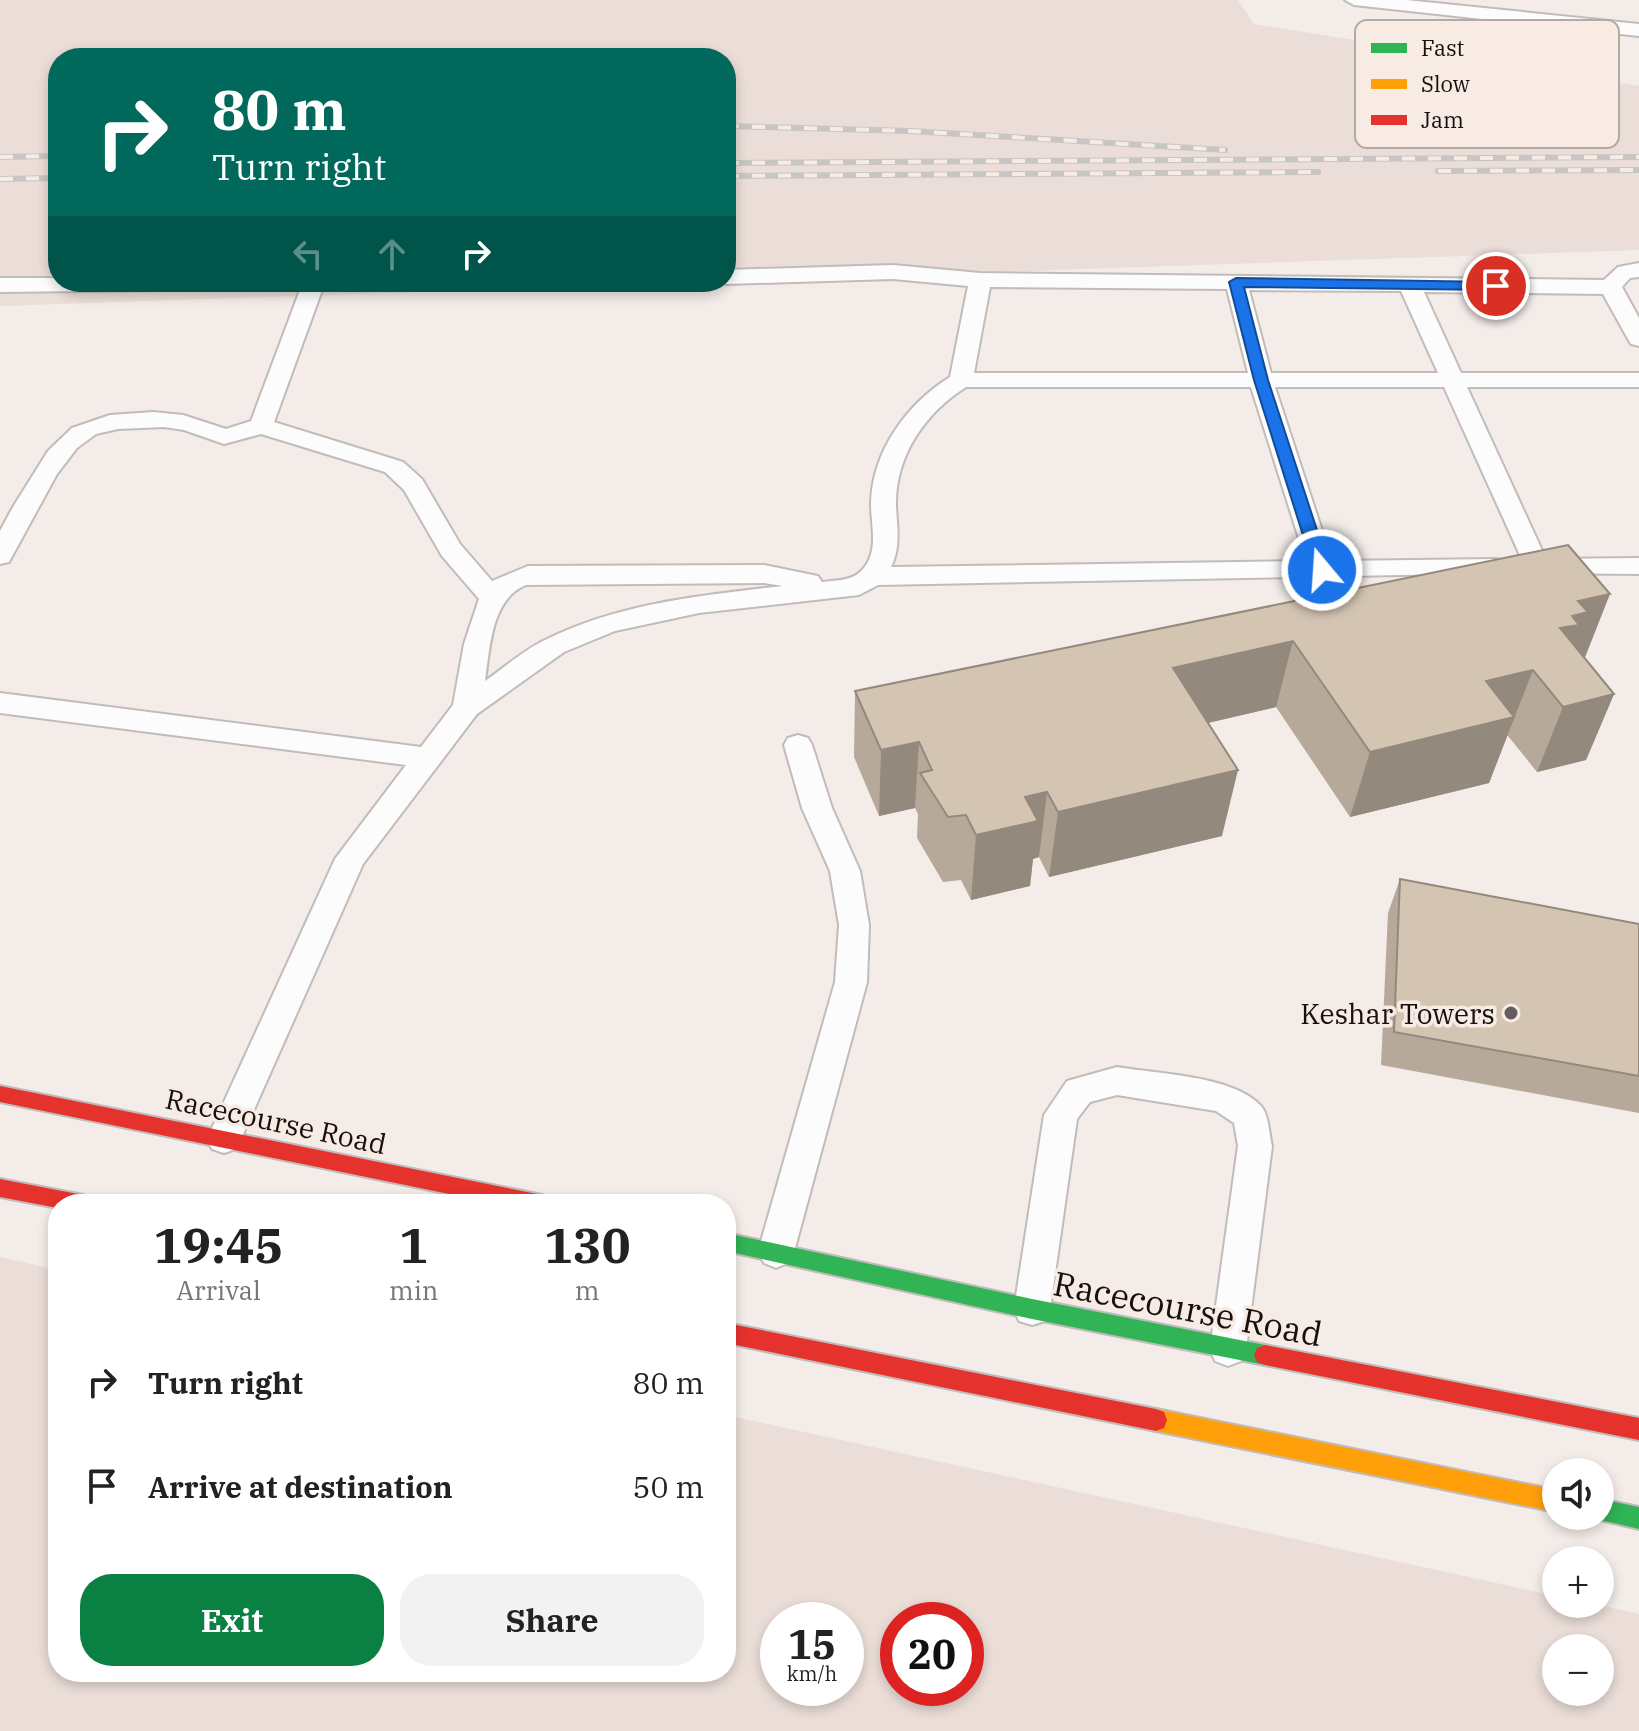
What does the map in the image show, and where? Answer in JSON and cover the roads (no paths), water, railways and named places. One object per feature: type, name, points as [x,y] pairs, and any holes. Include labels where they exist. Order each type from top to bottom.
[{"type":"main road","name":"Racecourse Road","points":[[0,1094],[493,1194]]},
{"type":"main road","points":[[0,1188],[48,1197]]},
{"type":"main road","name":"Racecourse Road","points":[[736,1244],[1032,1309],[1639,1429]]},
{"type":"main road","points":[[736,1335],[1542,1498]]},
{"type":"main road","points":[[1614,1513],[1639,1518]]},
{"type":"lane","points":[[1354,0],[1544,20]]},
{"type":"lane","points":[[1619,28],[1639,30]]},
{"type":"lane","points":[[1611,287],[1617,275],[1627,270],[1639,270]]},
{"type":"lane","points":[[736,277],[893,272],[980,280],[1611,287]]},
{"type":"lane","points":[[961,380],[980,280]]},
{"type":"lane","points":[[1236,282],[1261,380],[1322,570]]},
{"type":"lane","points":[[0,285],[48,284]]},
{"type":"lane","points":[[1409,284],[1537,567]]},
{"type":"lane","points":[[1611,287],[1639,339]]},
{"type":"lane","points":[[261,426],[310,292]]},
{"type":"lane","points":[[224,1139],[350,859],[467,707],[554,646],[609,623],[699,604],[859,586],[874,576],[885,560],[885,486],[901,438],[940,392],[961,380],[1639,380]]},
{"type":"lane","points":[[0,556],[45,473],[79,433],[121,421],[189,421],[224,437],[261,426],[394,467],[407,475],[450,548],[493,598]]},
{"type":"lane","points":[[874,576],[1639,566]]},
{"type":"lane","points":[[467,707],[485,619],[493,598],[513,580],[528,575],[764,574],[834,589]]},
{"type":"lane","points":[[0,703],[428,758]]},
{"type":"lane","points":[[776,1252],[851,982],[853,939],[845,871],[817,808],[798,745]]},
{"type":"lane","points":[[1032,1309],[1061,1115],[1079,1091],[1117,1081],[1223,1098],[1249,1115],[1255,1146],[1228,1349]]},
{"type":"railway","points":[[736,126],[911,131],[1225,150]]},
{"type":"railway","points":[[0,157],[48,156]]},
{"type":"railway","points":[[736,163],[1639,157]]},
{"type":"railway","points":[[1438,171],[1639,170]]},
{"type":"railway","points":[[736,176],[1318,172]]},
{"type":"railway","points":[[0,179],[48,178]]},
{"type":"place","name":"Keshar Towers","points":[[1511,1013]]}]
